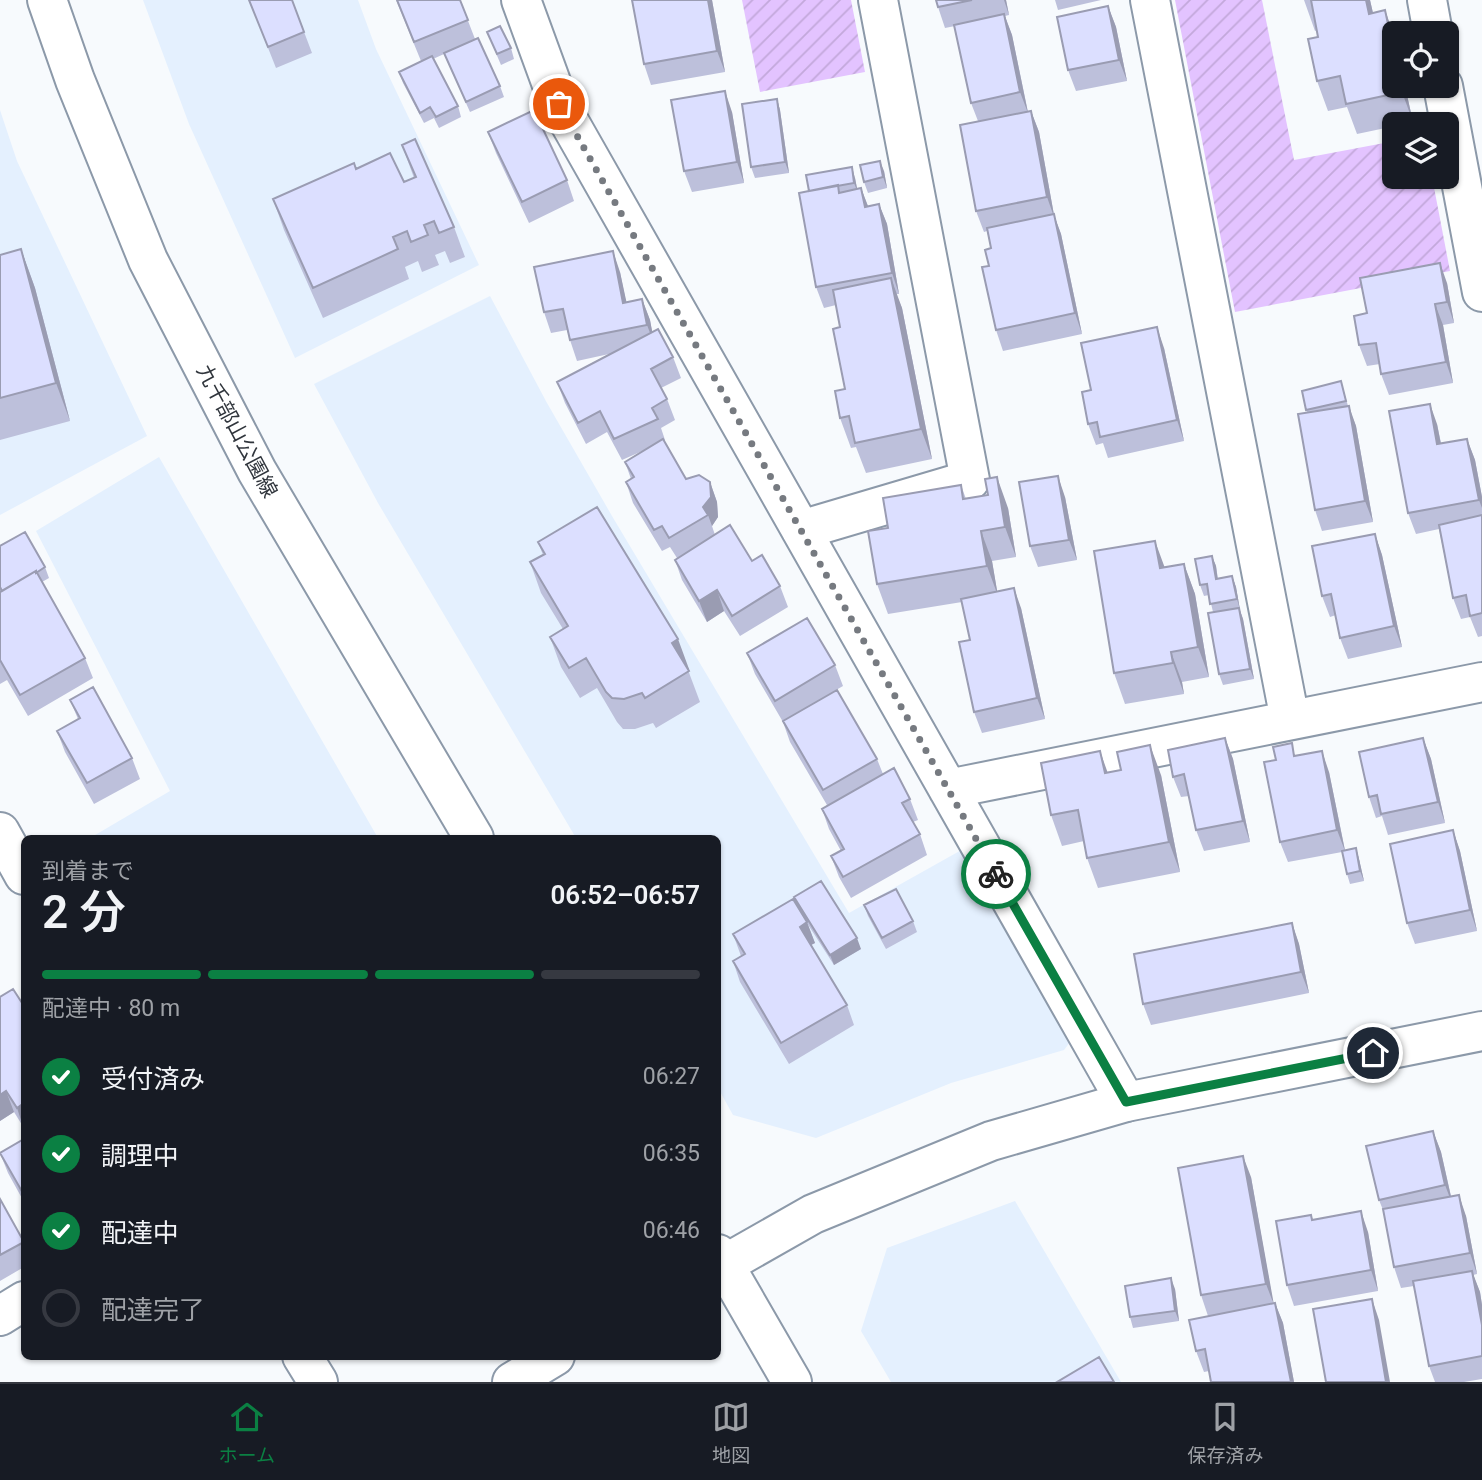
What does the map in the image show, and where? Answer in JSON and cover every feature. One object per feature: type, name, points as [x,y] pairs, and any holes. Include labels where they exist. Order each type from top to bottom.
[{"type":"street","name":"九千部山公園線","points":[[47,0],[75,80],[148,260],[257,471],[472,835]]},
{"type":"street","points":[[520,0],[559,104],[1126,1102]]},
{"type":"street","points":[[801,530],[970,480],[878,0]]},
{"type":"street","points":[[1150,0],[1290,720]]},
{"type":"street","points":[[1427,0],[1431,21]]},
{"type":"street","points":[[1445,98],[1482,292]]},
{"type":"street","points":[[947,789],[1482,682]]},
{"type":"street","points":[[0,832],[21,870]]},
{"type":"street","points":[[721,1261],[813,1214],[991,1141],[1126,1102],[1482,1031]]},
{"type":"street","points":[[721,1264],[792,1382]]},
{"type":"street","points":[[0,1315],[21,1303]]},
{"type":"street","points":[[304,1360],[318,1382]]},
{"type":"street","points":[[512,1382],[548,1360]]},
{"type":"shaded area","points":[[143,0],[358,0],[376,49],[479,265],[295,358],[189,124]]},
{"type":"shaded area","points":[[742,0],[851,0],[865,72],[760,92]]},
{"type":"shaded area","points":[[1175,0],[1262,0],[1294,160],[1382,143],[1382,189],[1434,189],[1450,271],[1235,312]]},
{"type":"shaded area","points":[[0,110],[17,161],[147,436],[0,515]]},
{"type":"shaded area","points":[[490,296],[612,516],[849,913],[965,848],[1073,1038],[1064,1050],[951,1083],[816,1138],[733,1115],[721,1093],[721,835],[574,835],[378,503],[314,384]]},
{"type":"shaded area","points":[[159,457],[376,835],[95,835],[170,791],[36,531]]},
{"type":"shaded area","points":[[1015,1201],[1121,1382],[891,1382],[861,1331],[887,1248]]},
{"type":"building","points":[[249,0],[292,0],[304,32],[268,47]]},
{"type":"building","points":[[397,0],[460,0],[468,20],[414,42]]},
{"type":"building","points":[[632,0],[708,0],[717,51],[644,64]]},
{"type":"building","points":[[936,0],[972,0],[938,7]]},
{"type":"building","points":[[1311,0],[1366,0],[1369,14],[1385,10],[1387,21],[1382,21],[1382,96],[1346,104],[1340,76],[1317,81],[1308,39],[1318,37]]},
{"type":"building","points":[[1108,6],[1119,60],[1068,70],[1057,17]]},
{"type":"building","points":[[1004,14],[1020,92],[971,103],[954,25]]},
{"type":"building","points":[[500,26],[511,48],[497,54],[487,32]]},
{"type":"building","points":[[478,38],[500,86],[466,102],[444,53]]},
{"type":"building","points":[[432,56],[458,106],[436,117],[430,107],[420,113],[399,72]]},
{"type":"building","points":[[725,91],[737,162],[684,171],[671,100]]},
{"type":"building","points":[[777,99],[785,162],[751,167],[742,104]]},
{"type":"building","points":[[534,110],[567,180],[522,202],[488,132]]},
{"type":"building","points":[[1031,111],[1047,197],[976,211],[960,125]]},
{"type":"building","points":[[415,139],[454,227],[439,233],[434,221],[424,225],[428,235],[411,242],[407,231],[393,237],[398,249],[313,288],[273,199],[354,163],[356,169],[390,153],[404,182],[416,177],[402,145]]},
{"type":"building","points":[[880,161],[883,177],[864,182],[860,165]]},
{"type":"building","points":[[852,167],[854,183],[809,191],[806,175]]},
{"type":"building","points":[[838,185],[839,193],[861,188],[865,207],[879,204],[892,273],[816,287],[799,193]]},
{"type":"building","points":[[1054,214],[1075,313],[996,330],[982,267],[989,266],[985,250],[991,248],[987,228]]},
{"type":"building","points":[[21,249],[56,383],[0,398],[0,255]]},
{"type":"building","points":[[613,251],[623,303],[642,299],[647,325],[570,340],[563,309],[544,312],[534,267]]},
{"type":"building","points":[[1440,263],[1447,302],[1435,304],[1446,362],[1381,374],[1376,343],[1359,345],[1354,316],[1367,313],[1360,278]]},
{"type":"building","points":[[891,278],[921,429],[855,443],[849,416],[840,418],[835,391],[845,389],[833,329],[840,327],[833,290]]},
{"type":"building","points":[[1157,327],[1177,420],[1100,437],[1097,422],[1088,424],[1082,392],[1091,390],[1081,343]]},
{"type":"building","points":[[658,329],[673,357],[651,369],[667,399],[652,408],[658,419],[614,439],[600,411],[578,423],[557,382]]},
{"type":"building","points":[[1341,381],[1346,401],[1306,410],[1302,391]]},
{"type":"building","points":[[1430,404],[1437,444],[1467,439],[1479,500],[1408,513],[1389,411]]},
{"type":"building","points":[[1349,406],[1365,501],[1315,510],[1298,414]]},
{"type":"building","points":[[663,439],[686,479],[699,475],[710,482],[711,497],[703,507],[708,515],[669,538],[662,526],[654,530],[626,482],[634,477],[625,462]]},
{"type":"building","points":[[1058,476],[1069,540],[1030,546],[1019,482]]},
{"type":"building","points":[[997,477],[1005,527],[981,531],[987,566],[877,584],[868,531],[888,528],[883,498],[961,485],[963,499],[988,495],[985,479]]},
{"type":"building","points":[[597,507],[678,639],[672,643],[689,671],[645,698],[642,693],[624,699],[612,698],[586,658],[569,668],[550,637],[568,626],[530,562],[545,554],[538,542]]},
{"type":"building","points":[[1482,515],[1482,613],[1470,616],[1466,595],[1453,598],[1439,525]]},
{"type":"building","points":[[730,525],[752,561],[762,555],[780,586],[732,616],[717,590],[699,601],[675,560]]},
{"type":"building","points":[[25,532],[45,567],[2,591],[0,546]]},
{"type":"building","points":[[1375,534],[1394,626],[1340,638],[1331,594],[1322,596],[1312,546]]},
{"type":"building","points":[[1155,541],[1160,568],[1184,564],[1198,647],[1171,652],[1173,663],[1114,673],[1094,551]]},
{"type":"building","points":[[1212,556],[1216,579],[1232,576],[1237,599],[1210,604],[1207,584],[1200,585],[1195,559]]},
{"type":"building","points":[[36,571],[85,658],[20,695],[0,660],[0,592]]},
{"type":"building","points":[[1014,588],[1037,698],[974,712],[959,642],[970,640],[961,599]]},
{"type":"building","points":[[1239,608],[1250,669],[1219,674],[1208,613]]},
{"type":"building","points":[[807,618],[835,665],[775,701],[747,653]]},
{"type":"building","points":[[93,687],[132,758],[87,783],[57,731],[80,718],[70,700]]},
{"type":"building","points":[[837,690],[877,759],[823,790],[783,721]]},
{"type":"building","points":[[1225,738],[1243,821],[1196,830],[1184,774],[1173,777],[1168,750]]},
{"type":"building","points":[[1423,738],[1438,802],[1381,814],[1377,795],[1369,797],[1359,752]]},
{"type":"building","points":[[1292,743],[1294,756],[1322,751],[1337,830],[1280,842],[1264,762],[1276,760],[1273,747]]},
{"type":"building","points":[[1150,745],[1169,842],[1087,858],[1078,810],[1051,815],[1041,763],[1100,751],[1105,773],[1121,770],[1117,752]]},
{"type":"building","points":[[894,768],[910,799],[902,803],[920,834],[843,877],[831,856],[844,849],[822,809]]},
{"type":"building","points":[[1453,830],[1470,910],[1407,923],[1390,844]]},
{"type":"building","points":[[1356,848],[1360,871],[1347,874],[1342,851]]},
{"type":"building","points":[[821,881],[857,938],[830,955],[794,897]]},
{"type":"building","points":[[896,889],[913,921],[882,938],[864,905]]},
{"type":"building","points":[[793,899],[807,922],[800,927],[847,1005],[781,1043],[733,961],[745,954],[733,934]]},
{"type":"building","points":[[1292,923],[1301,972],[1143,1004],[1134,954]]},
{"type":"building","points":[[13,989],[21,1001],[21,1105],[17,1108],[6,1091],[0,1095],[0,997]]},
{"type":"building","points":[[1433,1131],[1445,1185],[1379,1200],[1366,1146]]},
{"type":"building","points":[[21,1141],[21,1190],[0,1153]]},
{"type":"building","points":[[1243,1156],[1266,1284],[1201,1295],[1178,1168]]},
{"type":"building","points":[[1459,1195],[1470,1253],[1394,1267],[1383,1209]]},
{"type":"building","points":[[0,1199],[21,1237],[21,1244],[0,1255]]},
{"type":"building","points":[[1361,1211],[1371,1270],[1287,1285],[1276,1221],[1311,1215],[1312,1220]]},
{"type":"building","points":[[1472,1271],[1482,1325],[1482,1356],[1429,1366],[1413,1281]]},
{"type":"building","points":[[1171,1278],[1175,1311],[1130,1317],[1125,1286]]},
{"type":"building","points":[[1372,1299],[1386,1382],[1326,1382],[1313,1309]]},
{"type":"building","points":[[1275,1303],[1291,1382],[1211,1382],[1205,1349],[1196,1351],[1189,1320]]},
{"type":"building","points":[[1099,1357],[1114,1382],[1057,1382]]},
{"type":"way so far","points":[[559,104],[996,874]]},
{"type":"route","points":[[996,874],[1126,1102],[1373,1053]]}]
